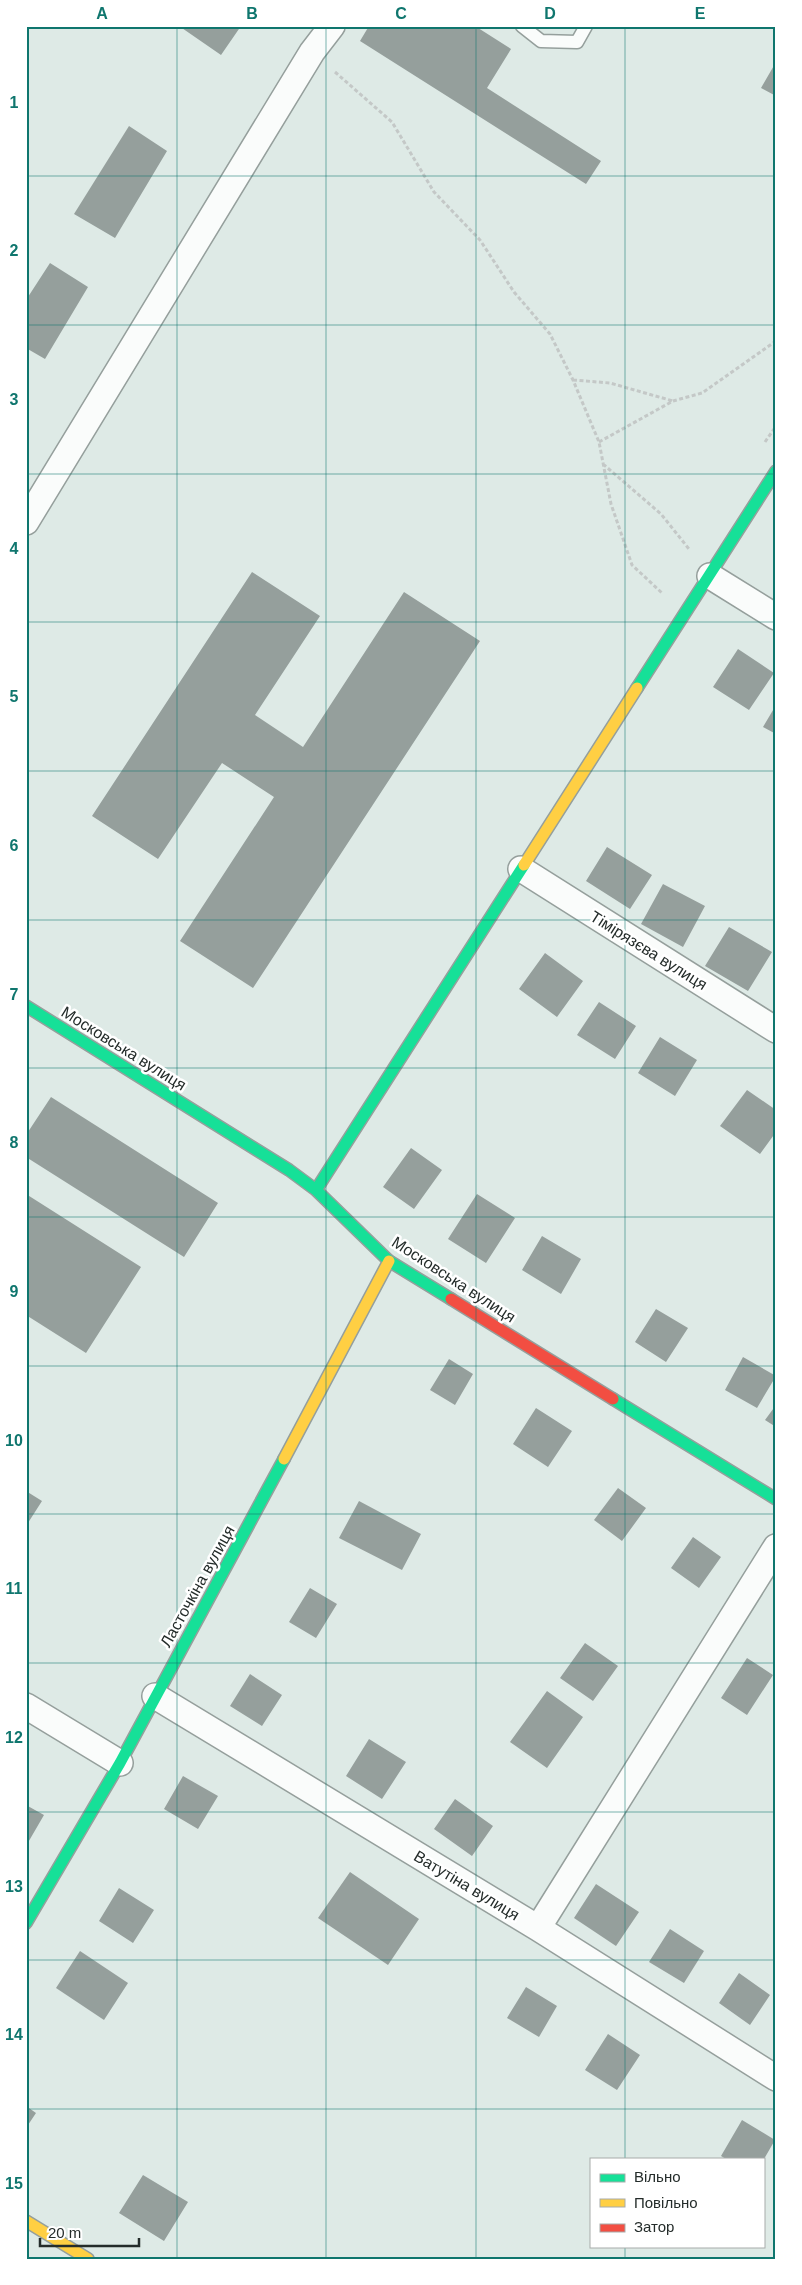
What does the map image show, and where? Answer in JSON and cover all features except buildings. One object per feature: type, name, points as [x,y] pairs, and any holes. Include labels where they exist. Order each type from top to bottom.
[{"type":"street","points":[[26,522],[312,52],[332,26]]},
{"type":"street","points":[[316,1190],[776,471]]},
{"type":"street","points":[[710,576],[776,617]]},
{"type":"street","name":"Тімірязєва вулиця","points":[[521,869],[776,1030]]},
{"type":"street","name":"Московська вулиця","points":[[26,1006],[290,1170],[316,1190],[389,1261],[776,1499]]},
{"type":"street","name":"Ласточкіна вулиця","points":[[26,1923],[120,1764],[389,1261]]},
{"type":"street","points":[[538,1928],[776,1547]]},
{"type":"street","name":"Ватутіна вулиця","points":[[156,1696],[538,1928],[776,2078]]},
{"type":"street","points":[[26,1706],[120,1764]]},
{"type":"street","points":[[26,2221],[88,2259]]},
{"type":"lane","points":[[522,26],[541,41],[577,42],[586,26]]},
{"type":"path","points":[[312,52],[392,122],[434,192],[480,240],[514,292],[550,334],[573,380],[599,442],[612,504],[632,565],[665,596]]},
{"type":"path","points":[[599,442],[673,401],[702,393],[776,341]]},
{"type":"path","points":[[573,380],[610,383],[673,401]]},
{"type":"path","points":[[603,463],[661,514],[693,553]]},
{"type":"traffic: fast","points":[[637,688],[776,471]]},
{"type":"traffic: fast","points":[[316,1190],[524,865]]},
{"type":"traffic: fast","points":[[26,1006],[289,1170],[316,1190],[389,1261],[451,1299]]},
{"type":"traffic: fast","points":[[613,1399],[776,1499]]},
{"type":"traffic: fast","points":[[26,1923],[120,1763],[284,1459]]},
{"type":"traffic: slow","points":[[524,865],[637,688]]},
{"type":"traffic: slow","points":[[284,1459],[389,1261]]},
{"type":"traffic: slow","points":[[26,2221],[88,2259]]},
{"type":"traffic: jam","points":[[451,1299],[613,1399]]}]
